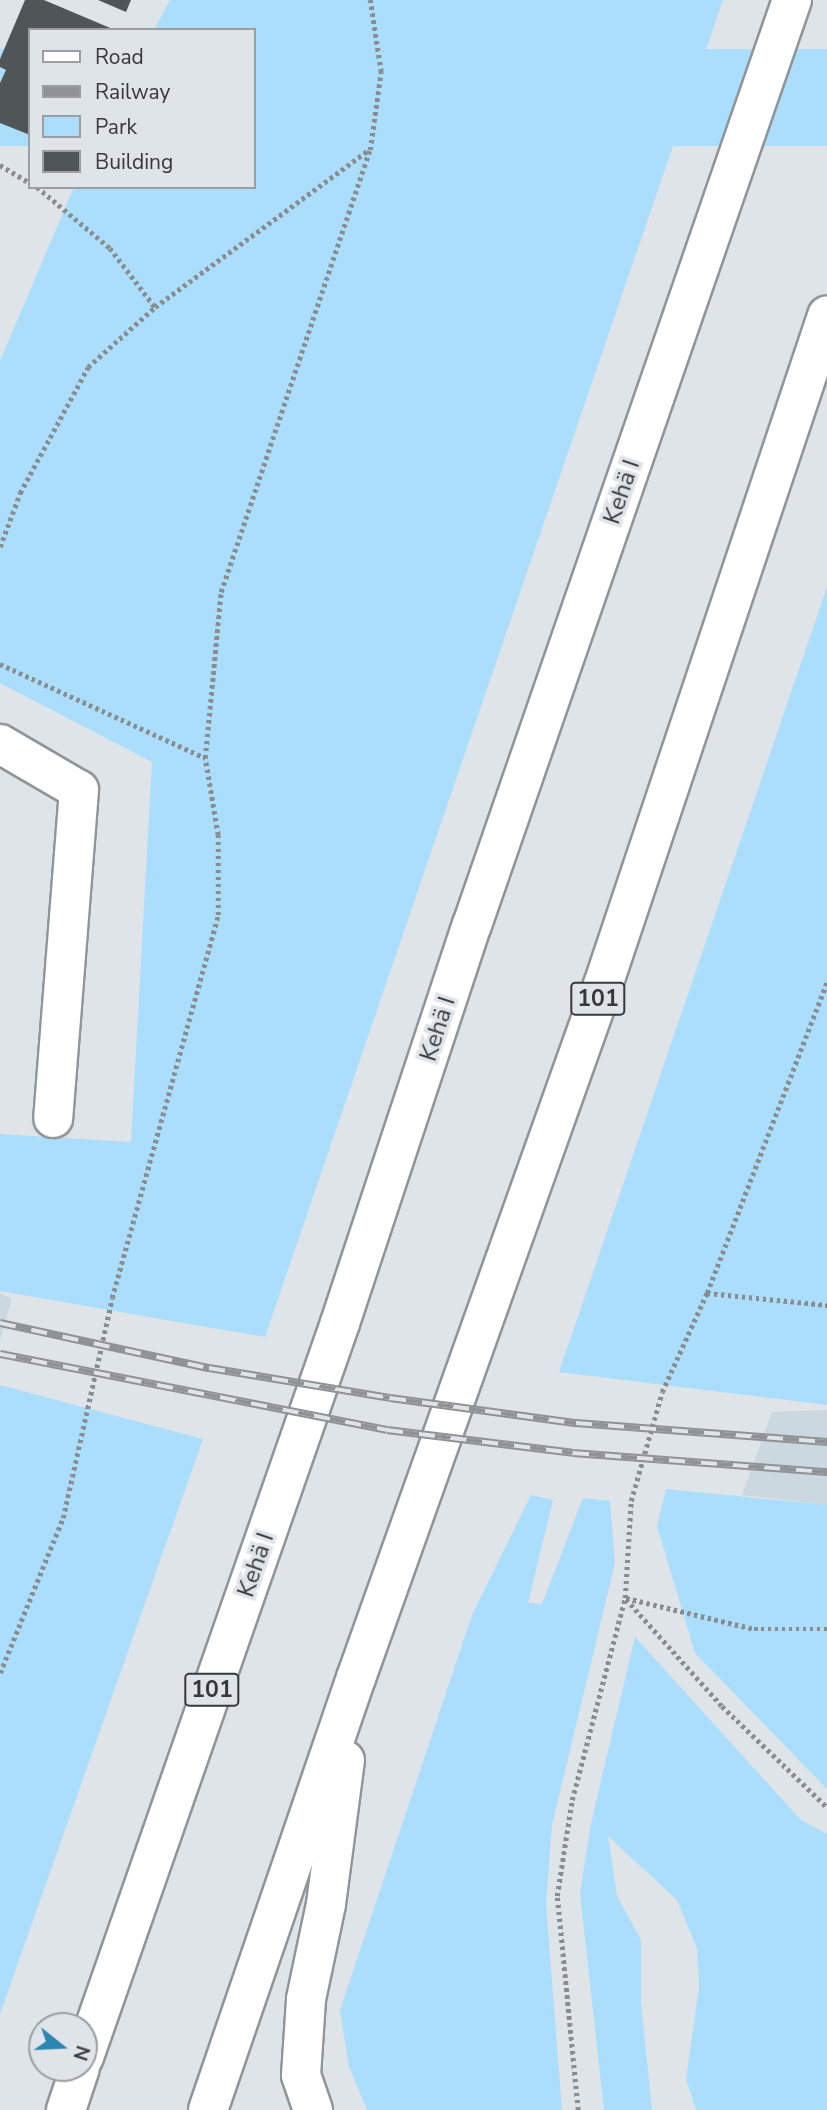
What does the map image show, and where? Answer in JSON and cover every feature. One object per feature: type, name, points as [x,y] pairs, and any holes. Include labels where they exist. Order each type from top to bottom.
[{"type":"main road","name":"Kehä I","points":[[98,2017],[340,1323],[472,925],[792,0]]},
{"type":"main road","name":"101","points":[[208,2110],[356,1678],[603,985],[827,316]]},
{"type":"main road","points":[[0,744],[79,790],[53,1118]]},
{"type":"main road","points":[[313,2110],[301,2075],[306,1999],[326,1904],[356,1678]]},
{"type":"main road","points":[[65,2110],[75,2082]]},
{"type":"path","points":[[0,1673],[62,1518],[112,1298],[218,915],[218,835],[205,758],[221,592],[370,150],[381,72],[370,0]]},
{"type":"path","points":[[0,547],[20,493],[88,367],[155,307],[370,150]]},
{"type":"path","points":[[0,165],[28,182]]},
{"type":"path","points":[[39,189],[110,248],[155,307]]},
{"type":"path","points":[[0,664],[205,758]]},
{"type":"path","points":[[578,2110],[557,1896],[572,1800],[625,1598],[631,1501],[662,1392],[707,1293],[827,982]]},
{"type":"path","points":[[707,1293],[827,1305]]},
{"type":"path","points":[[625,1598],[754,1629],[827,1629]]},
{"type":"path","points":[[625,1598],[722,1706],[827,1807]]},
{"type":"shaded area","points":[[0,1294],[12,1298],[0,1340]]},
{"type":"shaded area","points":[[827,1410],[827,1505],[742,1495],[772,1412]]},
{"type":"green space","points":[[170,0],[723,0],[265,1337],[0,1291],[0,1134],[131,1142],[152,762],[0,683],[0,361],[73,189],[256,189],[256,28],[155,28]]},
{"type":"green space","points":[[0,49],[28,49],[28,146],[0,146]]},
{"type":"green space","points":[[256,49],[827,49],[827,146],[256,146]]},
{"type":"green space","points":[[827,587],[827,1405],[559,1372]]},
{"type":"green space","points":[[0,1385],[203,1439],[0,2014]]},
{"type":"green space","points":[[666,1489],[827,1505],[827,1789],[695,1653],[657,1526]]},
{"type":"green space","points":[[531,1495],[553,1500],[528,1603],[542,1604],[583,1498],[610,1501],[615,1563],[552,1825],[546,1904],[562,2110],[367,2110],[349,2067],[340,2010],[472,1615]]},
{"type":"green space","points":[[635,1637],[801,1820],[827,1834],[827,2110],[696,2110],[686,2079],[699,1988],[697,1948],[677,1900],[608,1836],[617,1896],[641,1940],[641,2004],[652,2110],[604,2110],[580,1893],[591,1823]]},
{"type":"building","points":[[25,0],[44,0],[110,28],[28,28],[28,134],[0,123],[0,83],[6,70],[0,67],[0,59]]},
{"type":"building","points":[[98,0],[131,0],[126,12]]},
{"type":"railway","points":[[0,1323],[209,1368],[390,1398],[576,1423],[827,1442]]},
{"type":"railway","points":[[0,1354],[387,1430],[573,1453],[827,1472]]}]
